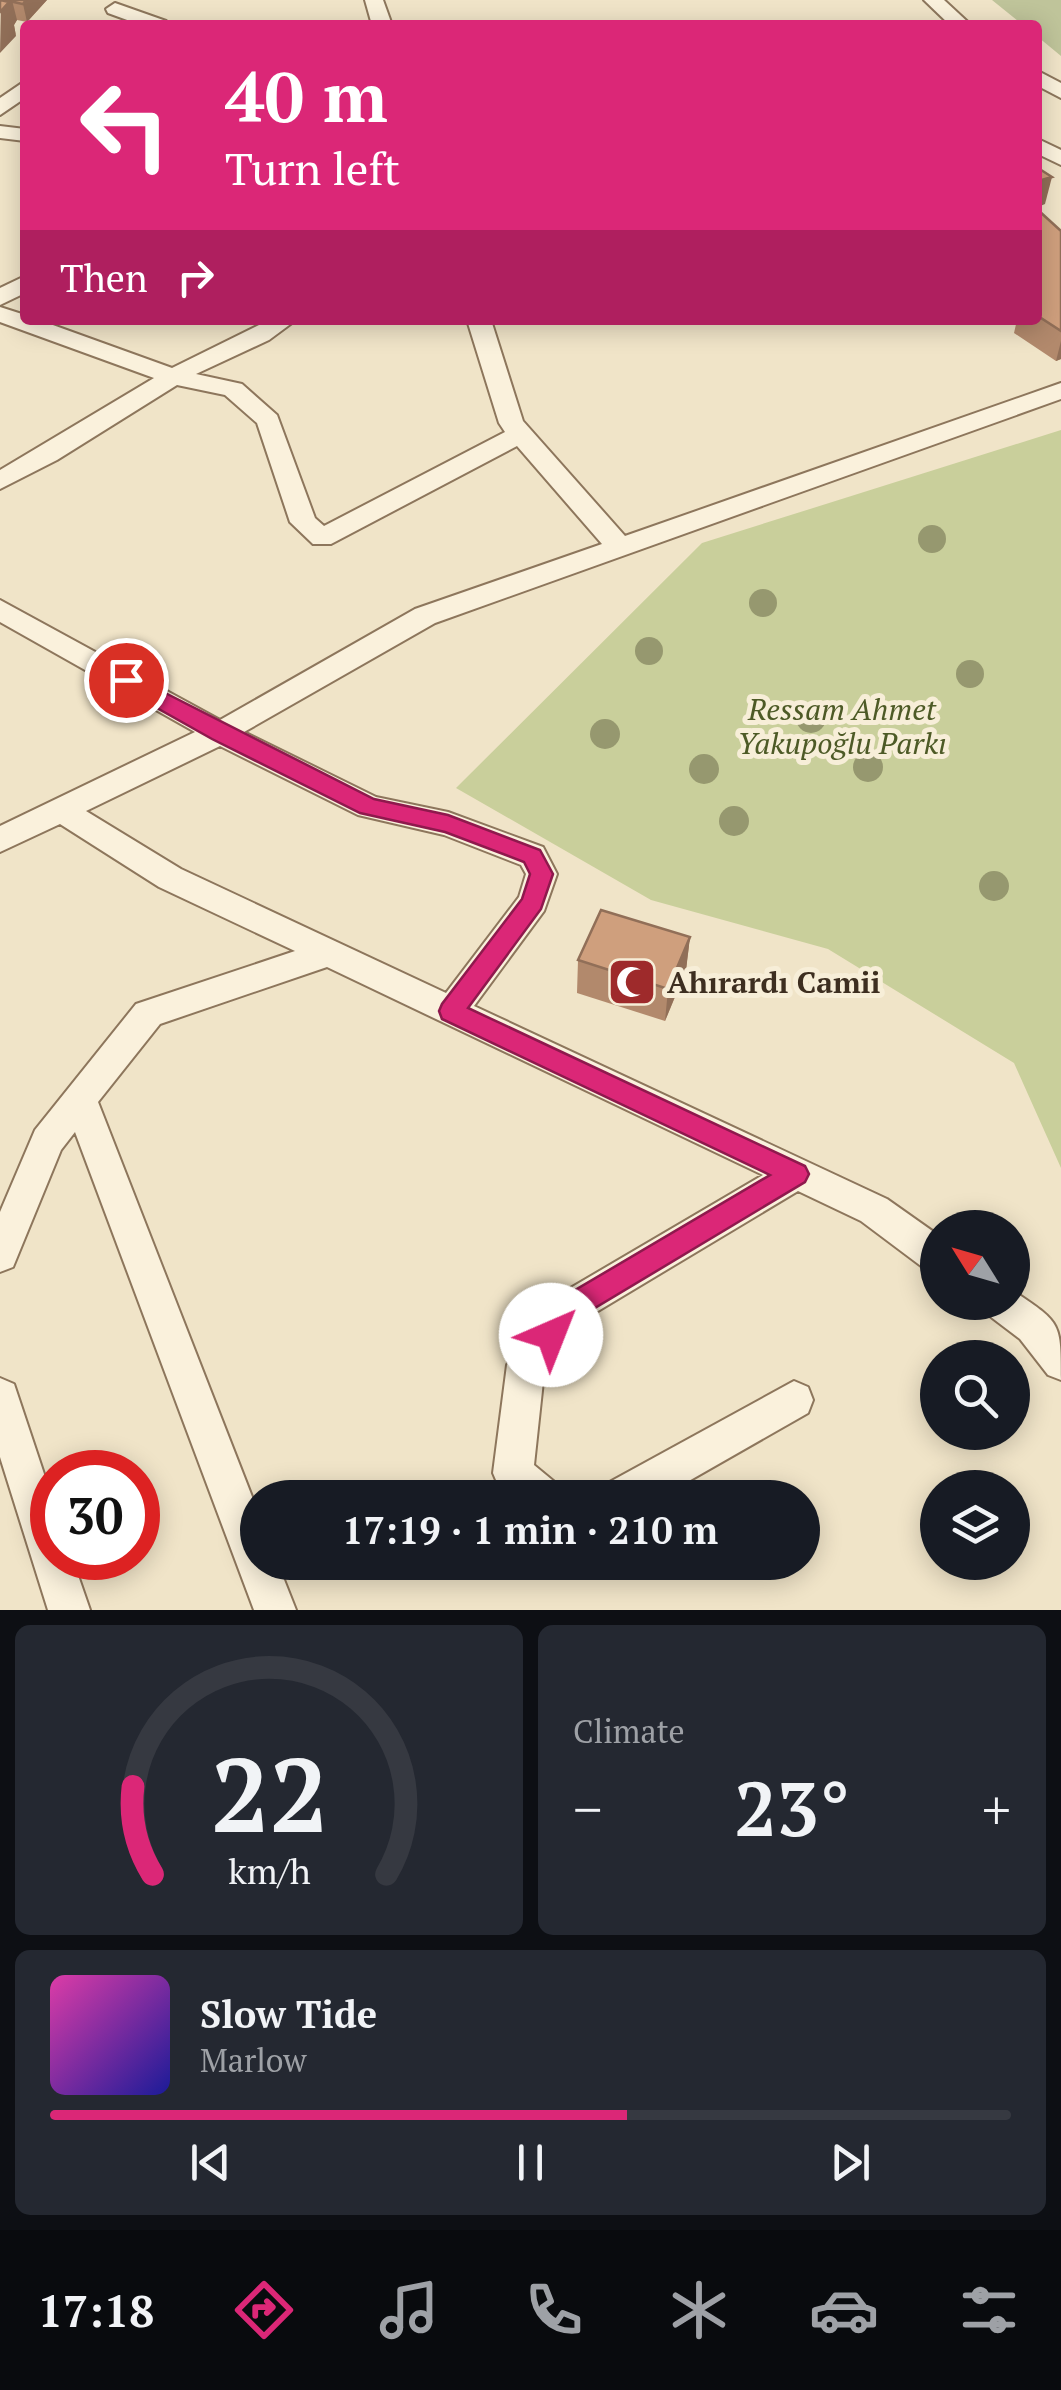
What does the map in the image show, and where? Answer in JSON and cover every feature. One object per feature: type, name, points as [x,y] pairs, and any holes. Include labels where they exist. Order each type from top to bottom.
[{"type":"street","points":[[933,0],[955,20]]},
{"type":"street","points":[[119,5],[149,20]]},
{"type":"street","points":[[0,109],[20,91]]},
{"type":"street","points":[[31,325],[175,377],[233,390],[268,420],[303,522],[322,538],[521,434]]},
{"type":"street","points":[[0,481],[53,454],[175,377],[277,325]]},
{"type":"street","points":[[481,325],[511,423],[618,545]]},
{"type":"street","points":[[0,840],[220,734],[425,616],[1061,391]]},
{"type":"street","points":[[0,610],[220,734],[368,807],[448,824],[532,856],[542,874],[533,902],[451,1011]]},
{"type":"street","points":[[59,810],[170,878],[874,1210],[920,1244]]},
{"type":"street","points":[[0,1255],[47,1141],[148,1014],[329,953]]},
{"type":"street","points":[[80,1099],[275,1610]]},
{"type":"street","points":[[523,1480],[514,1472],[526,1365],[575,1305],[796,1174]]},
{"type":"street","points":[[1025,1320],[1061,1362]]},
{"type":"street","points":[[0,1396],[69,1610]]},
{"type":"street","points":[[652,1480],[794,1400]]},
{"type":"green space","points":[[992,0],[1061,0],[1061,56],[1042,40],[1042,20],[1017,20]]},
{"type":"green space","name":"Ressam Ahmet Yakupoğlu Parkı","points":[[1061,430],[1061,1168],[1014,1063],[828,949],[651,900],[456,788],[702,543]]},
{"type":"building","points":[[1042,214],[1061,231],[1061,331],[1042,319]]},
{"type":"building","points":[[601,910],[690,937],[668,989],[578,960]]},
{"type":"place","name":"Ahırardı Camii","points":[[632,982]]},
{"type":"route","points":[[126,680],[220,734],[368,807],[448,824],[532,856],[542,874],[533,902],[451,1011],[796,1174],[575,1305],[551,1335]]}]
